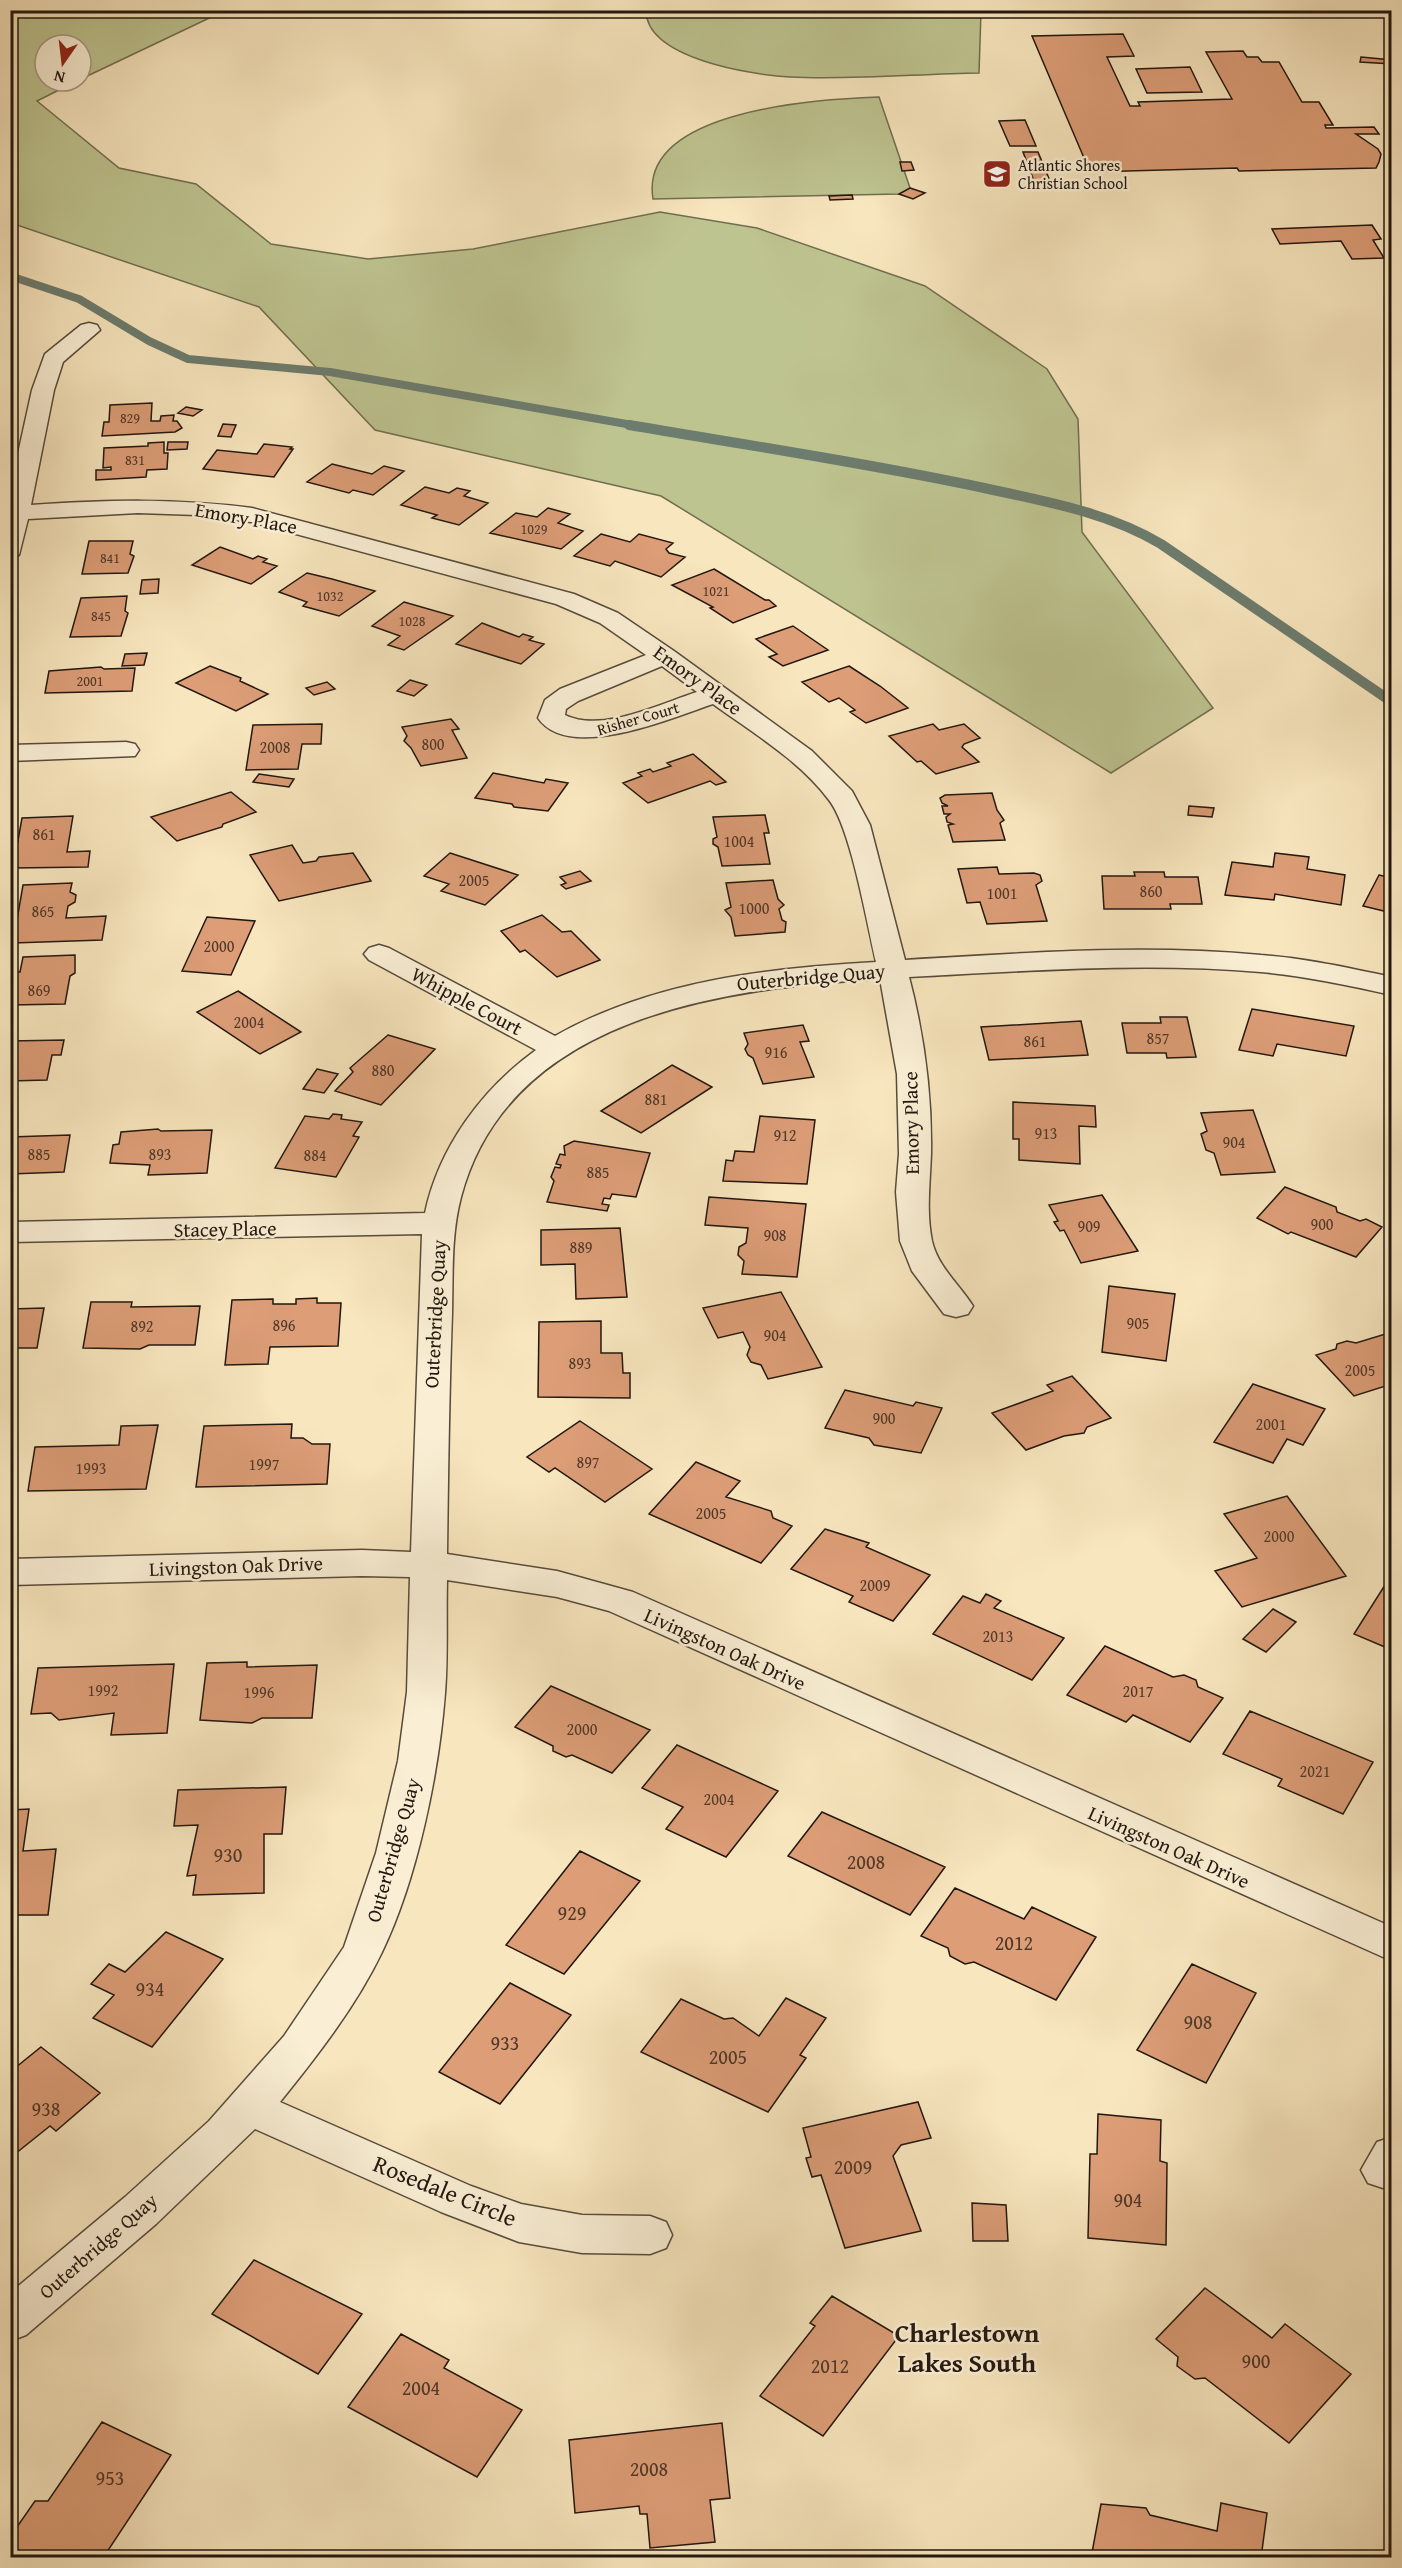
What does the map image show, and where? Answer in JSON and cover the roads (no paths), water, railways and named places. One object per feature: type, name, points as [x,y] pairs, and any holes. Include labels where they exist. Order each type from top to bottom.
[{"type":"street","points":[[10,550],[16,513],[53,359],[89,330]]},
{"type":"street","name":"Emory Place","points":[[16,513],[138,506],[197,508],[252,515],[566,599],[609,618],[803,757],[842,797],[856,825],[893,969],[912,1074],[915,1154],[912,1192],[916,1241],[928,1271],[956,1306]]},
{"type":"street","name":"Risher Court","points":[[665,656],[569,695],[554,705],[551,718],[567,728],[591,732],[608,729],[717,694]]},
{"type":"street","points":[[10,753],[126,750]]},
{"type":"street","name":"Whipple Court","points":[[379,954],[555,1048]]},
{"type":"street","name":"Outerbridge Quay","points":[[10,2321],[192,2165],[250,2108],[313,2030],[361,1954],[384,1897],[411,1797],[426,1702],[431,1392],[440,1223],[448,1184],[473,1133],[500,1095],[523,1072],[555,1048],[593,1027],[676,996],[738,983],[802,974],[1152,957],[1232,960],[1299,967],[1392,986]]},
{"type":"street","name":"Stacey Place","points":[[10,1232],[440,1223]]},
{"type":"street","name":"Livingston Oak Drive","points":[[10,1572],[362,1563],[429,1565],[477,1570],[557,1584],[620,1601],[1392,1946]]},
{"type":"street","name":"Rosedale Circle","points":[[250,2108],[456,2199],[519,2223],[582,2234],[650,2235]]},
{"type":"waterway","points":[[10,276],[79,299],[149,341],[188,359],[330,372],[638,426]]},
{"type":"waterway","points":[[629,425],[940,479],[1052,503],[1097,516],[1161,544],[1392,702]]},
{"type":"place","name":"Atlantic Shores Christian School","points":[[997,174]]},
{"type":"district","name":"Charlestown Lakes South","points":[[967,2348]]}]
